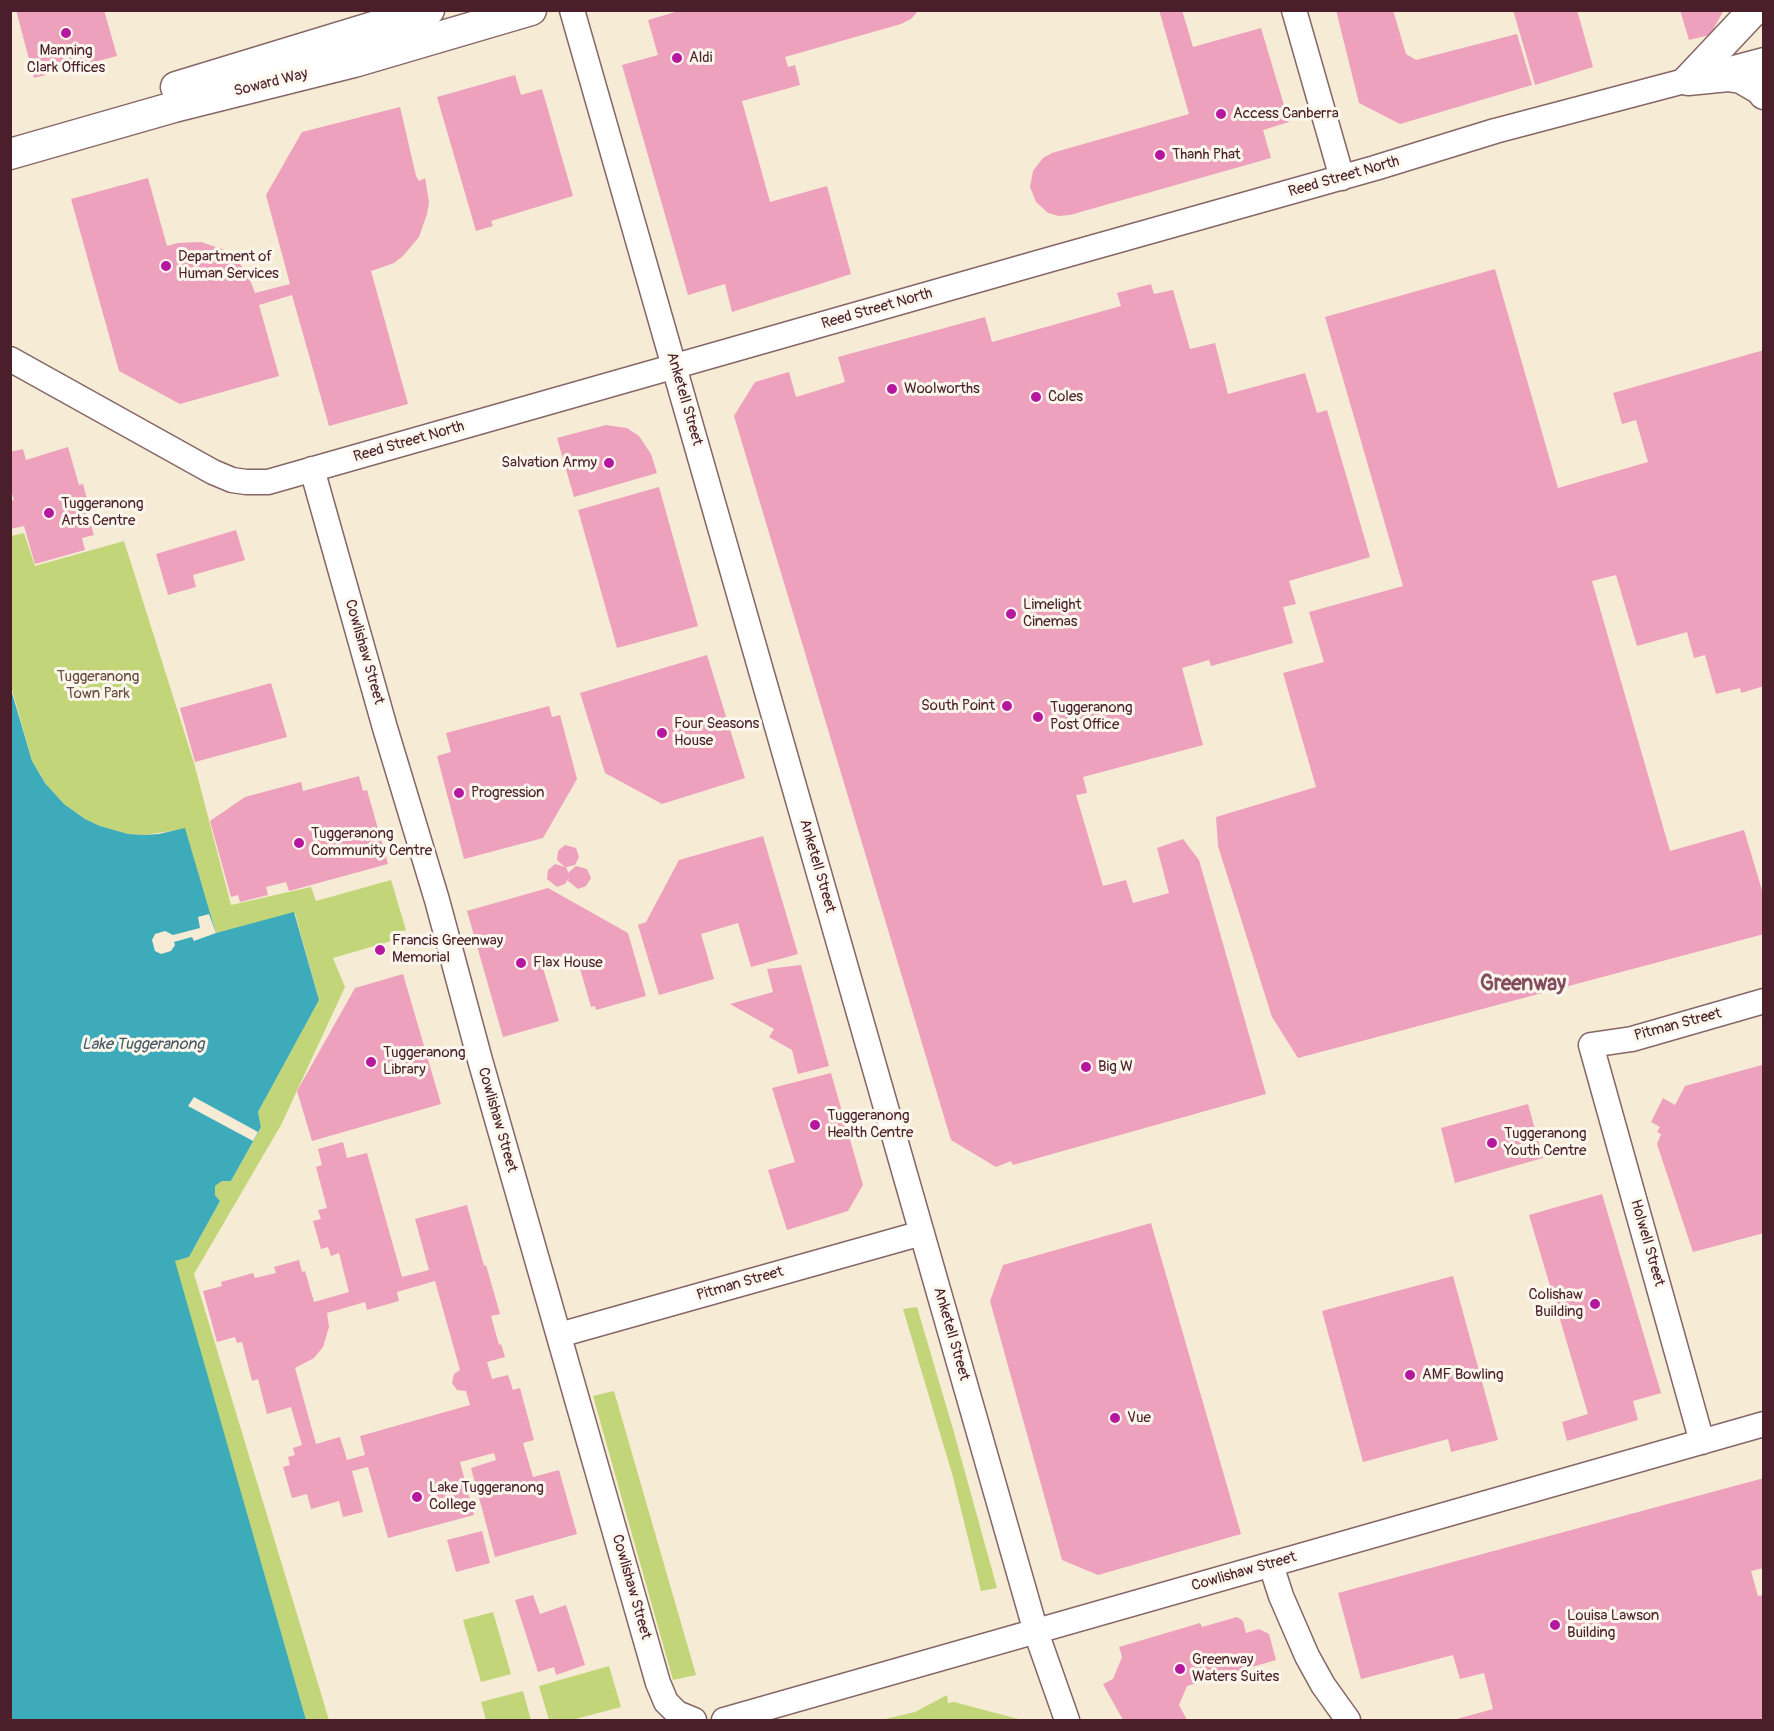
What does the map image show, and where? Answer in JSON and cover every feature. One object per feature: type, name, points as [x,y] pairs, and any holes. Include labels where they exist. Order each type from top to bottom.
[{"type":"main road","name":"Soward Way","points":[[10,134],[182,86],[429,10]]},
{"type":"main road","name":"Soward Way","points":[[10,154],[174,107],[354,62],[531,10]]},
{"type":"main road","points":[[1688,80],[1754,10]]},
{"type":"main road","points":[[1688,80],[1728,76],[1741,78],[1760,89],[1764,94]]},
{"type":"street","name":"Anketell Street","points":[[573,10],[1036,1632],[1066,1720]]},
{"type":"street","points":[[1294,10],[1342,178]]},
{"type":"street","name":"Reed Street North","points":[[10,359],[189,459],[232,480],[268,482],[1342,178],[1496,131],[1764,60]]},
{"type":"street","name":"Cowlishaw Street","points":[[312,469],[437,900],[483,1070],[658,1683],[666,1702],[677,1713],[694,1720]]},
{"type":"street","name":"Pitman Street","points":[[1591,1045],[1632,1039],[1764,1001]]},
{"type":"street","name":"Holwell Street","points":[[1591,1045],[1702,1442]]},
{"type":"street","name":"Pitman Street","points":[[559,1335],[922,1233]]},
{"type":"street","name":"Cowlishaw Street","points":[[724,1720],[1764,1424]]},
{"type":"street","points":[[1271,1565],[1281,1596],[1307,1656],[1323,1685],[1348,1720]]},
{"type":"green space","name":"Tuggeranong Town Park","points":[[24,533],[35,566],[124,541],[194,763],[231,905],[311,887],[316,901],[391,880],[406,930],[389,935],[391,941],[333,958],[345,987],[281,1125],[194,1274],[329,1720],[306,1720],[174,1261],[189,1257],[220,1201],[215,1195],[215,1186],[222,1181],[231,1181],[261,1127],[258,1112],[319,1000],[295,913],[216,933],[185,829],[144,835],[128,834],[100,826],[85,819],[64,804],[45,783],[32,761],[11,686],[11,536]]},
{"type":"green space","points":[[917,1307],[997,1588],[981,1591],[953,1477],[903,1309]]},
{"type":"green space","points":[[614,1391],[696,1675],[673,1680],[593,1396]]},
{"type":"green space","points":[[493,1612],[511,1674],[481,1682],[463,1620]]},
{"type":"green space","points":[[609,1666],[621,1707],[572,1720],[549,1720],[539,1686]]},
{"type":"green space","points":[[523,1691],[531,1720],[486,1720],[481,1702]]},
{"type":"green space","points":[[947,1695],[948,1703],[954,1702],[1022,1720],[881,1720],[915,1712]]},
{"type":"water","name":"Lake Tuggeranong","points":[[10,686],[32,761],[45,783],[64,804],[85,819],[128,834],[159,834],[185,828],[216,933],[294,912],[319,1000],[258,1112],[261,1127],[231,1181],[222,1181],[215,1186],[215,1195],[220,1201],[189,1257],[175,1261],[306,1720],[11,1720]]},
{"type":"pier","points":[[209,914],[216,933],[194,941],[192,937],[174,942],[175,945],[171,951],[161,954],[155,951],[152,940],[155,934],[165,931],[173,935],[200,928],[198,917]]},
{"type":"pier","points":[[194,1097],[258,1132],[253,1141],[188,1106]]},
{"type":"building","name":"Manning Clark Offices","points":[[16,10],[104,10],[117,56],[34,78]]},
{"type":"building","points":[[682,10],[919,10],[911,19],[901,24],[785,57],[788,67],[795,65],[800,85],[742,101],[770,202],[827,186],[851,274],[732,312],[725,284],[688,295],[622,65],[658,55],[648,20]]},
{"type":"building","points":[[1159,10],[1182,10],[1193,47],[1261,28],[1289,122],[1263,130],[1271,158],[1070,215],[1059,216],[1048,213],[1036,202],[1030,187],[1033,171],[1043,158],[1052,153],[1189,114]]},
{"type":"building","points":[[1336,10],[1393,10],[1406,54],[1416,60],[1517,34],[1532,85],[1400,124],[1359,103]]},
{"type":"building","points":[[1513,10],[1577,10],[1593,67],[1535,85]]},
{"type":"building","points":[[1680,10],[1724,10],[1710,35],[1689,40]]},
{"type":"building","points":[[515,75],[521,95],[542,89],[573,196],[491,221],[493,226],[476,231],[437,97]]},
{"type":"building","name":"Department of Human Services","points":[[400,107],[416,176],[419,181],[425,178],[429,202],[427,214],[419,237],[403,256],[394,263],[371,271],[408,404],[329,426],[292,295],[259,305],[279,376],[180,404],[119,371],[71,199],[148,178],[167,246],[201,242],[222,249],[247,272],[255,293],[290,284],[266,195],[302,132]]},
{"type":"building","points":[[1495,269],[1558,488],[1648,462],[1636,420],[1622,424],[1613,393],[1764,350],[1764,686],[1741,693],[1740,688],[1716,694],[1705,655],[1694,658],[1687,632],[1637,646],[1616,575],[1592,581],[1670,851],[1744,830],[1764,897],[1764,934],[1298,1058],[1272,1017],[1218,846],[1216,817],[1316,787],[1283,673],[1324,662],[1309,612],[1403,586],[1325,317]]},
{"type":"building","name":"South Point","points":[[1151,284],[1154,294],[1173,290],[1190,349],[1215,343],[1228,394],[1305,373],[1317,413],[1327,410],[1370,557],[1289,581],[1296,604],[1283,607],[1293,643],[1211,666],[1209,660],[1182,668],[1203,745],[1083,777],[1087,793],[1076,795],[1103,886],[1126,880],[1133,903],[1169,893],[1157,848],[1183,839],[1199,860],[1266,1094],[1013,1165],[1011,1161],[996,1167],[951,1140],[734,416],[755,382],[789,372],[796,397],[845,382],[838,357],[985,317],[992,342],[1121,306],[1117,293]]},
{"type":"building","name":"Salvation Army","points":[[606,425],[627,428],[639,436],[651,454],[657,473],[574,497],[557,438]]},
{"type":"building","name":"Tuggeranong Arts Centre","points":[[68,447],[79,485],[83,484],[87,499],[83,500],[94,535],[82,538],[85,550],[35,564],[24,526],[10,529],[10,501],[14,500],[10,487],[10,452],[23,449],[26,460]]},
{"type":"building","points":[[659,487],[698,626],[617,648],[578,510]]},
{"type":"building","points":[[236,530],[245,560],[193,575],[196,587],[168,595],[156,554]]},
{"type":"building","name":"Four Seasons House","points":[[707,655],[745,778],[662,804],[605,773],[580,693]]},
{"type":"building","points":[[271,683],[287,737],[195,762],[180,708]]},
{"type":"building","points":[[549,706],[552,717],[560,715],[577,779],[543,838],[464,859],[437,756],[451,752],[446,733]]},
{"type":"building","name":"Tuggeranong Community Centre","points":[[359,776],[363,791],[367,790],[388,864],[289,891],[286,882],[266,887],[268,895],[240,902],[238,895],[231,897],[210,821],[245,797],[301,782],[303,791]]},
{"type":"building","points":[[763,836],[798,954],[751,967],[738,923],[701,934],[714,979],[659,995],[638,925],[646,922],[679,860]]},
{"type":"building","points":[[565,845],[576,848],[579,857],[575,865],[566,867],[569,874],[576,866],[587,869],[591,878],[586,886],[578,889],[568,881],[569,878],[565,884],[557,887],[547,879],[548,870],[555,864],[565,867],[557,860],[558,851]]},
{"type":"building","name":"Flax House","points":[[548,888],[628,933],[646,996],[596,1010],[595,1006],[591,1007],[577,958],[543,968],[559,1021],[503,1037],[467,911]]},
{"type":"building","points":[[801,965],[829,1066],[798,1074],[792,1050],[769,1037],[774,1029],[730,1004],[773,992],[767,969]]},
{"type":"building","points":[[403,974],[441,1104],[312,1141],[297,1091],[355,988]]},
{"type":"building","points":[[1762,1065],[1764,1233],[1693,1252],[1657,1144],[1661,1134],[1657,1132],[1660,1127],[1651,1122],[1663,1098],[1675,1105],[1685,1086]]},
{"type":"building","name":"Tuggeranong Health Centre","points":[[831,1073],[863,1185],[848,1211],[787,1230],[768,1170],[795,1162],[772,1088]]},
{"type":"building","name":"Tuggeranong Youth Centre","points":[[1528,1104],[1543,1158],[1455,1183],[1441,1128]]},
{"type":"building","points":[[343,1142],[347,1158],[367,1153],[402,1277],[429,1270],[415,1219],[467,1205],[500,1314],[491,1316],[499,1345],[501,1344],[505,1357],[487,1362],[492,1379],[508,1375],[513,1390],[520,1388],[534,1440],[523,1443],[533,1477],[559,1470],[577,1534],[495,1557],[471,1468],[496,1460],[494,1453],[460,1462],[474,1515],[388,1538],[368,1467],[352,1471],[363,1512],[343,1517],[339,1501],[311,1509],[307,1494],[292,1498],[283,1467],[290,1465],[288,1457],[295,1455],[293,1448],[302,1445],[291,1407],[267,1414],[258,1379],[252,1381],[242,1342],[237,1343],[235,1337],[217,1342],[203,1291],[222,1286],[221,1282],[253,1273],[255,1278],[276,1273],[274,1267],[299,1260],[302,1272],[305,1271],[314,1302],[349,1292],[339,1253],[331,1256],[328,1247],[321,1249],[313,1221],[321,1219],[318,1210],[327,1208],[316,1167],[322,1165],[318,1149]],"holes":[[[435,1281],[460,1370],[454,1374],[452,1383],[457,1390],[466,1391],[470,1405],[360,1436],[365,1455],[347,1460],[340,1437],[316,1444],[295,1368],[314,1358],[323,1347],[329,1327],[327,1313],[365,1302],[367,1310],[399,1301],[397,1292]]]},
{"type":"building","name":"Colishaw Building","points":[[1602,1194],[1661,1393],[1633,1401],[1638,1420],[1567,1441],[1562,1422],[1588,1414],[1529,1215]]},
{"type":"building","name":"Vue","points":[[1151,1223],[1241,1534],[1098,1575],[1062,1560],[990,1301],[1003,1265]]},
{"type":"building","name":"AMF Bowling","points":[[1453,1276],[1498,1440],[1451,1452],[1448,1439],[1363,1462],[1322,1311]]},
{"type":"building","name":"Louisa Lawson Building","points":[[1764,1478],[1764,1568],[1751,1571],[1758,1596],[1764,1595],[1764,1720],[1453,1720],[1493,1709],[1484,1673],[1460,1679],[1453,1655],[1361,1679],[1338,1593]]},
{"type":"building","points":[[482,1531],[490,1563],[456,1572],[447,1540]]},
{"type":"building","points":[[533,1595],[540,1614],[566,1605],[585,1665],[556,1675],[554,1667],[538,1672],[515,1600]]},
{"type":"building","name":"Greenway Waters Suites","points":[[1237,1617],[1243,1621],[1246,1633],[1259,1629],[1269,1634],[1276,1660],[1187,1686],[1179,1705],[1187,1720],[1123,1720],[1103,1684],[1113,1679],[1122,1657],[1119,1647],[1200,1623],[1202,1627]]},
{"type":"place","name":"Manning Clark Offices","points":[[66,33]]},
{"type":"place","name":"Aldi","points":[[677,58]]},
{"type":"place","name":"Access Canberra","points":[[1221,114]]},
{"type":"place","name":"Thanh Phat","points":[[1160,155]]},
{"type":"place","name":"Department of Human Services","points":[[166,266]]},
{"type":"place","name":"Woolworths","points":[[892,389]]},
{"type":"place","name":"Coles","points":[[1036,397]]},
{"type":"place","name":"Salvation Army","points":[[609,463]]},
{"type":"place","name":"Tuggeranong Arts Centre","points":[[49,513]]},
{"type":"place","name":"Limelight Cinemas","points":[[1011,614]]},
{"type":"place","name":"South Point","points":[[1007,706]]},
{"type":"place","name":"Tuggeranong Post Office","points":[[1038,717]]},
{"type":"place","name":"Four Seasons House","points":[[662,733]]},
{"type":"place","name":"Progression","points":[[459,793]]},
{"type":"place","name":"Tuggeranong Community Centre","points":[[299,843]]},
{"type":"place","name":"Francis Greenway Memorial","points":[[380,950]]},
{"type":"place","name":"Flax House","points":[[521,963]]},
{"type":"place","name":"Tuggeranong Library","points":[[371,1062]]},
{"type":"place","name":"Big W","points":[[1086,1067]]},
{"type":"place","name":"Tuggeranong Health Centre","points":[[815,1125]]},
{"type":"place","name":"Tuggeranong Youth Centre","points":[[1492,1143]]},
{"type":"place","name":"Colishaw Building","points":[[1595,1304]]},
{"type":"place","name":"AMF Bowling","points":[[1410,1375]]},
{"type":"place","name":"Vue","points":[[1115,1418]]},
{"type":"place","name":"Lake Tuggeranong College","points":[[417,1497]]},
{"type":"place","name":"Louisa Lawson Building","points":[[1555,1625]]},
{"type":"place","name":"Greenway Waters Suites","points":[[1180,1669]]},
{"type":"district","name":"Greenway","points":[[1523,985]]}]
